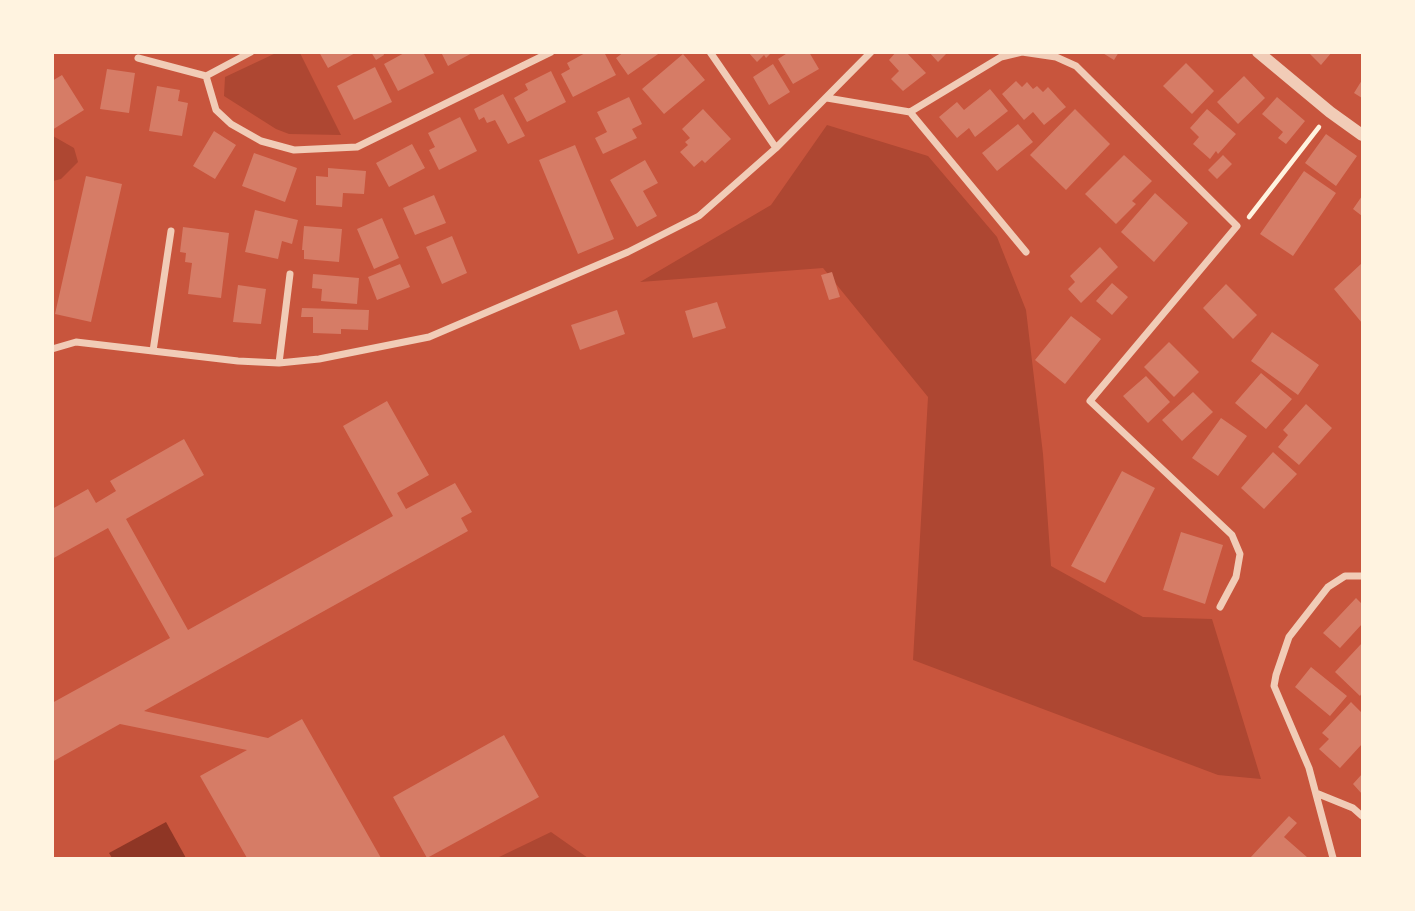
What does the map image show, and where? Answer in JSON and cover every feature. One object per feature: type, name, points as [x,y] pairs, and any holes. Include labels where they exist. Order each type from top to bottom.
[{"type":"street","points":[[138,58],[206,76],[251,52]]},
{"type":"street","points":[[206,76],[216,110],[230,124],[261,141],[294,150],[357,147],[551,52]]},
{"type":"street","points":[[710,52],[776,148]]},
{"type":"street","points":[[52,349],[76,342],[238,361],[279,363],[319,359],[429,337],[628,252],[699,216],[776,148],[871,52]]},
{"type":"street","points":[[827,98],[910,112],[1001,57],[1023,52],[1056,57],[1076,66],[1237,226],[1090,401],[1232,535],[1240,554],[1236,577],[1220,607]]},
{"type":"street","points":[[1258,52],[1330,112],[1363,135]]},
{"type":"street","points":[[910,112],[1026,252]]},
{"type":"street","points":[[153,351],[171,231]]},
{"type":"street","points":[[279,363],[290,274]]},
{"type":"street","points":[[1333,859],[1309,768],[1274,686],[1289,637],[1328,587],[1346,576],[1363,576]]},
{"type":"street","points":[[1316,793],[1353,808],[1363,816]]},
{"type":"path","points":[[1237,226],[1254,213],[1330,112]]},
{"type":"shaded area","points":[[276,53],[300,53],[341,135],[289,134],[276,129],[224,96],[225,77]]},
{"type":"shaded area","points":[[827,125],[928,156],[997,237],[1026,310],[1043,454],[1051,566],[1143,617],[1212,619],[1261,779],[1218,775],[913,660],[928,397],[823,268],[640,282],[771,205]]},
{"type":"shaded area","points":[[53,136],[74,148],[78,162],[61,179],[53,181]]},
{"type":"shaded area","points":[[166,822],[186,858],[112,858],[109,853]]},
{"type":"shaded area","points":[[551,832],[588,858],[497,858]]},
{"type":"building","points":[[319,52],[357,52],[328,68]]},
{"type":"building","points":[[371,52],[383,52],[384,55],[376,60]]},
{"type":"building","points":[[406,52],[423,52],[434,73],[398,91],[384,64]]},
{"type":"building","points":[[441,52],[474,52],[448,66]]},
{"type":"building","points":[[587,52],[604,52],[616,75],[573,97],[561,74],[570,69],[567,63]]},
{"type":"building","points":[[624,52],[661,52],[628,75],[616,58]]},
{"type":"building","points":[[748,52],[772,52],[757,62]]},
{"type":"building","points":[[789,52],[809,52],[819,69],[793,84],[778,59]]},
{"type":"building","points":[[896,52],[906,52],[926,73],[903,91],[891,79],[899,71],[889,60]]},
{"type":"building","points":[[929,52],[948,52],[938,62]]},
{"type":"building","points":[[1101,52],[1119,52],[1114,60]]},
{"type":"building","points":[[1308,52],[1332,52],[1321,65]]},
{"type":"building","points":[[683,54],[705,80],[664,114],[642,89]]},
{"type":"building","points":[[1186,63],[1214,91],[1192,114],[1163,86]]},
{"type":"building","points":[[773,64],[790,92],[769,105],[753,77]]},
{"type":"building","points":[[375,67],[392,102],[354,120],[337,86]]},
{"type":"building","points":[[107,69],[135,73],[129,113],[100,109]]},
{"type":"building","points":[[551,71],[566,102],[527,122],[514,98],[528,90],[525,84]]},
{"type":"building","points":[[62,75],[84,110],[52,130],[52,81]]},
{"type":"building","points":[[1244,76],[1265,98],[1238,124],[1217,102]]},
{"type":"building","points":[[1362,80],[1362,98],[1354,93]]},
{"type":"building","points":[[1016,81],[1022,87],[1027,82],[1033,89],[1037,86],[1043,92],[1048,87],[1066,107],[1044,125],[1033,112],[1024,120],[1002,94]]},
{"type":"building","points":[[157,86],[180,90],[178,101],[188,103],[182,136],[149,131]]},
{"type":"building","points":[[990,89],[1008,111],[975,137],[969,128],[957,138],[939,117],[957,102],[964,110]]},
{"type":"building","points":[[503,94],[525,136],[508,144],[495,120],[487,123],[484,117],[479,120],[474,109]]},
{"type":"building","points":[[629,97],[642,124],[632,129],[637,138],[603,154],[595,138],[607,132],[597,112]]},
{"type":"building","points":[[1277,97],[1305,121],[1286,144],[1278,138],[1283,132],[1262,114]]},
{"type":"building","points":[[703,109],[731,139],[705,163],[702,160],[694,167],[680,152],[688,145],[685,142],[690,138],[682,129]]},
{"type":"building","points":[[1075,109],[1110,144],[1066,190],[1030,155]]},
{"type":"building","points":[[1207,109],[1236,134],[1210,159],[1193,144],[1199,137],[1190,128]]},
{"type":"building","points":[[460,117],[477,151],[439,170],[429,150],[435,147],[428,133]]},
{"type":"building","points":[[1018,124],[1033,142],[997,171],[982,153]]},
{"type":"building","points":[[214,131],[236,145],[215,179],[193,166]]},
{"type":"building","points":[[1326,134],[1357,156],[1336,186],[1305,163]]},
{"type":"building","points":[[412,144],[425,168],[389,187],[376,163]]},
{"type":"building","points":[[575,145],[614,239],[578,254],[539,160]]},
{"type":"building","points":[[254,153],[297,168],[285,202],[242,186]]},
{"type":"building","points":[[1124,155],[1152,181],[1132,201],[1136,204],[1116,224],[1085,194]]},
{"type":"building","points":[[1223,155],[1232,164],[1217,179],[1208,170]]},
{"type":"building","points":[[645,160],[658,183],[643,191],[657,216],[637,227],[610,180]]},
{"type":"building","points":[[328,168],[366,171],[364,194],[343,193],[342,207],[316,205],[316,176],[328,177]]},
{"type":"building","points":[[1304,171],[1336,193],[1293,256],[1260,234]]},
{"type":"building","points":[[86,176],[122,184],[91,322],[55,314]]},
{"type":"building","points":[[1155,193],[1188,223],[1154,262],[1121,232]]},
{"type":"building","points":[[434,195],[446,223],[415,235],[403,208]]},
{"type":"building","points":[[1362,196],[1362,216],[1353,209]]},
{"type":"building","points":[[255,210],[298,220],[292,244],[282,241],[278,259],[245,252]]},
{"type":"building","points":[[382,218],[399,258],[374,269],[357,229]]},
{"type":"building","points":[[304,226],[342,229],[339,262],[304,259]]},
{"type":"building","points":[[183,227],[229,233],[221,298],[188,294],[192,263],[185,262],[186,253],[180,252]]},
{"type":"building","points":[[452,236],[467,273],[442,284],[426,247]]},
{"type":"building","points":[[1100,247],[1118,267],[1081,303],[1068,289],[1075,282],[1070,276]]},
{"type":"building","points":[[1362,263],[1362,323],[1334,289]]},
{"type":"building","points":[[400,264],[410,287],[377,300],[368,277]]},
{"type":"building","points":[[832,272],[840,297],[829,300],[821,275]]},
{"type":"building","points":[[313,274],[359,278],[357,304],[321,301],[322,289],[312,288]]},
{"type":"building","points":[[1112,283],[1128,297],[1112,315],[1096,301]]},
{"type":"building","points":[[1226,284],[1257,315],[1233,339],[1203,308]]},
{"type":"building","points":[[238,285],[266,289],[261,324],[233,322]]},
{"type":"building","points":[[717,302],[726,328],[693,338],[685,311]]},
{"type":"building","points":[[302,308],[369,310],[368,330],[341,329],[341,334],[313,333],[313,317],[301,317]]},
{"type":"building","points":[[617,310],[625,334],[580,350],[571,325]]},
{"type":"building","points":[[1071,316],[1101,339],[1065,384],[1035,360]]},
{"type":"building","points":[[1272,332],[1319,365],[1298,395],[1251,361]]},
{"type":"building","points":[[1169,342],[1199,372],[1174,397],[1144,367]]},
{"type":"building","points":[[1261,373],[1292,399],[1266,429],[1235,403]]},
{"type":"building","points":[[1146,376],[1170,402],[1148,423],[1123,396]]},
{"type":"building","points":[[1193,392],[1213,412],[1182,441],[1162,420]]},
{"type":"building","points":[[387,401],[429,475],[397,493],[406,509],[455,483],[472,512],[461,518],[468,531],[144,711],[268,738],[302,719],[381,858],[247,858],[200,776],[247,750],[120,724],[52,762],[52,703],[170,638],[108,528],[52,559],[52,509],[88,489],[96,503],[116,491],[110,481],[184,439],[204,475],[126,519],[188,630],[393,516],[343,426]]},
{"type":"building","points":[[1306,404],[1332,428],[1299,465],[1278,447],[1288,435],[1283,430]]},
{"type":"building","points":[[1221,418],[1247,436],[1218,476],[1192,458]]},
{"type":"building","points":[[1273,452],[1297,474],[1264,509],[1241,488]]},
{"type":"building","points":[[1122,471],[1155,488],[1105,583],[1071,566]]},
{"type":"building","points":[[1181,532],[1223,545],[1205,604],[1163,590]]},
{"type":"building","points":[[1356,598],[1362,604],[1362,624],[1340,648],[1323,633]]},
{"type":"building","points":[[1362,643],[1362,693],[1360,696],[1335,672]]},
{"type":"building","points":[[1311,667],[1347,696],[1330,716],[1295,687]]},
{"type":"building","points":[[1351,702],[1362,713],[1362,744],[1340,768],[1319,749],[1329,739],[1322,733]]},
{"type":"building","points":[[504,735],[539,797],[427,858],[393,797]]},
{"type":"building","points":[[1362,774],[1362,794],[1353,784]]},
{"type":"building","points":[[1289,816],[1297,823],[1284,837],[1308,858],[1250,858]]}]
